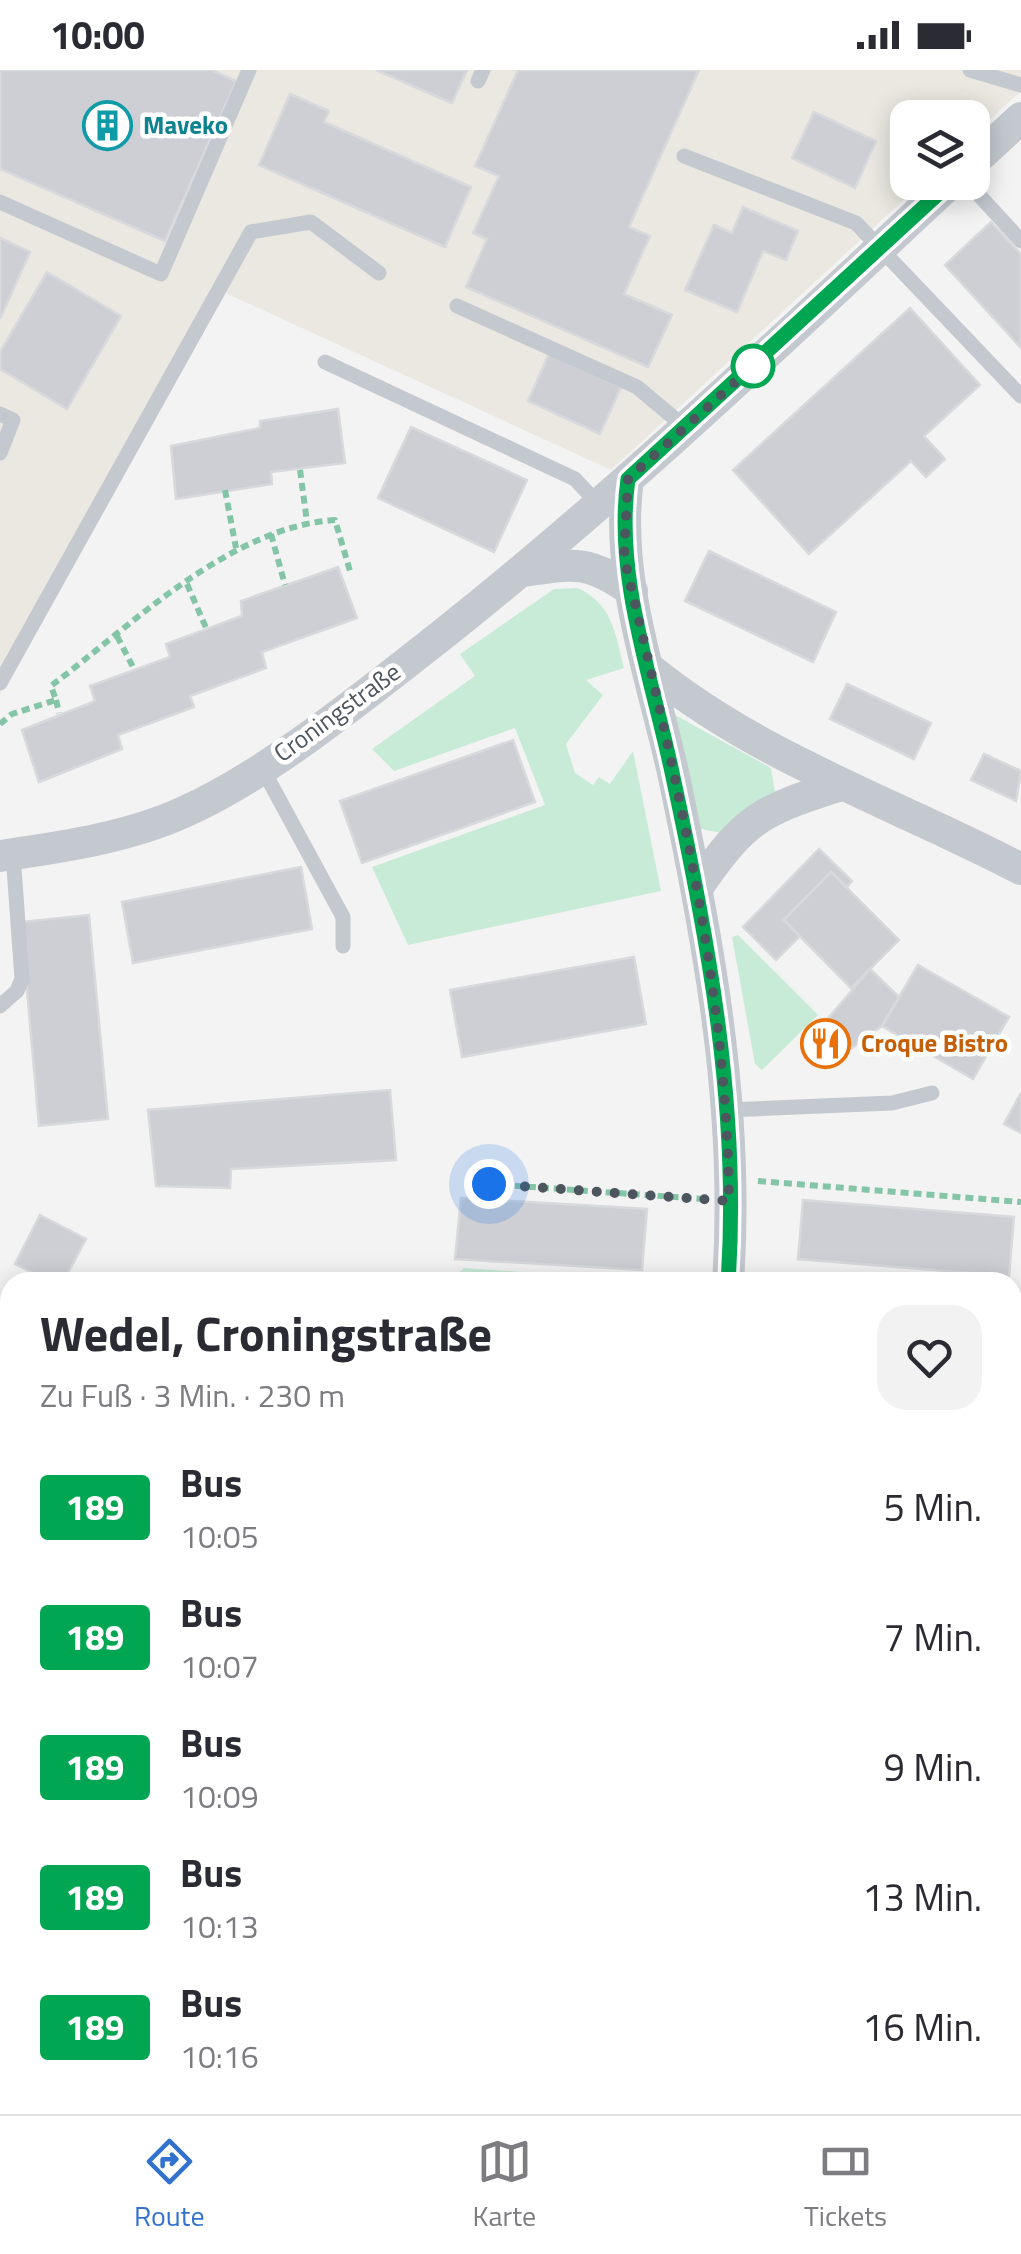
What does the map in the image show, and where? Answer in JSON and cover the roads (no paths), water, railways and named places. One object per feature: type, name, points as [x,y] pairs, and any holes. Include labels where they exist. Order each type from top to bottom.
[{"type":"street","points":[[990,146],[1021,118]]},
{"type":"street","name":"Croningstraße","points":[[7,856],[78,845],[184,812],[261,766],[388,677],[523,571],[628,479],[932,200]]},
{"type":"street","points":[[628,479],[624,557],[697,888],[724,1050],[728,1272]]},
{"type":"street","points":[[523,571],[578,562],[604,571],[632,591]]},
{"type":"street","points":[[651,670],[698,708],[840,785],[1021,869]]},
{"type":"street","points":[[697,888],[728,844],[767,809],[840,785]]},
{"type":"lane","points":[[0,202],[161,274],[249,70]]},
{"type":"lane","points":[[970,70],[1021,85]]},
{"type":"lane","points":[[684,156],[856,224],[1021,396]]},
{"type":"lane","points":[[983,200],[1021,241]]},
{"type":"lane","points":[[0,682],[251,232],[311,222],[379,274]]},
{"type":"lane","points":[[457,306],[637,387],[686,428]]},
{"type":"lane","points":[[326,362],[576,479],[599,504]]},
{"type":"lane","points":[[0,414],[13,420],[0,452]]},
{"type":"lane","points":[[261,766],[343,917],[343,946]]},
{"type":"lane","points":[[0,1006],[18,991],[22,979],[7,856]]},
{"type":"lane","points":[[726,1110],[892,1103],[932,1092]]},
{"type":"place","name":"Maveko","points":[[108,125]]},
{"type":"place","name":"Croque Bistro","points":[[826,1043]]}]
